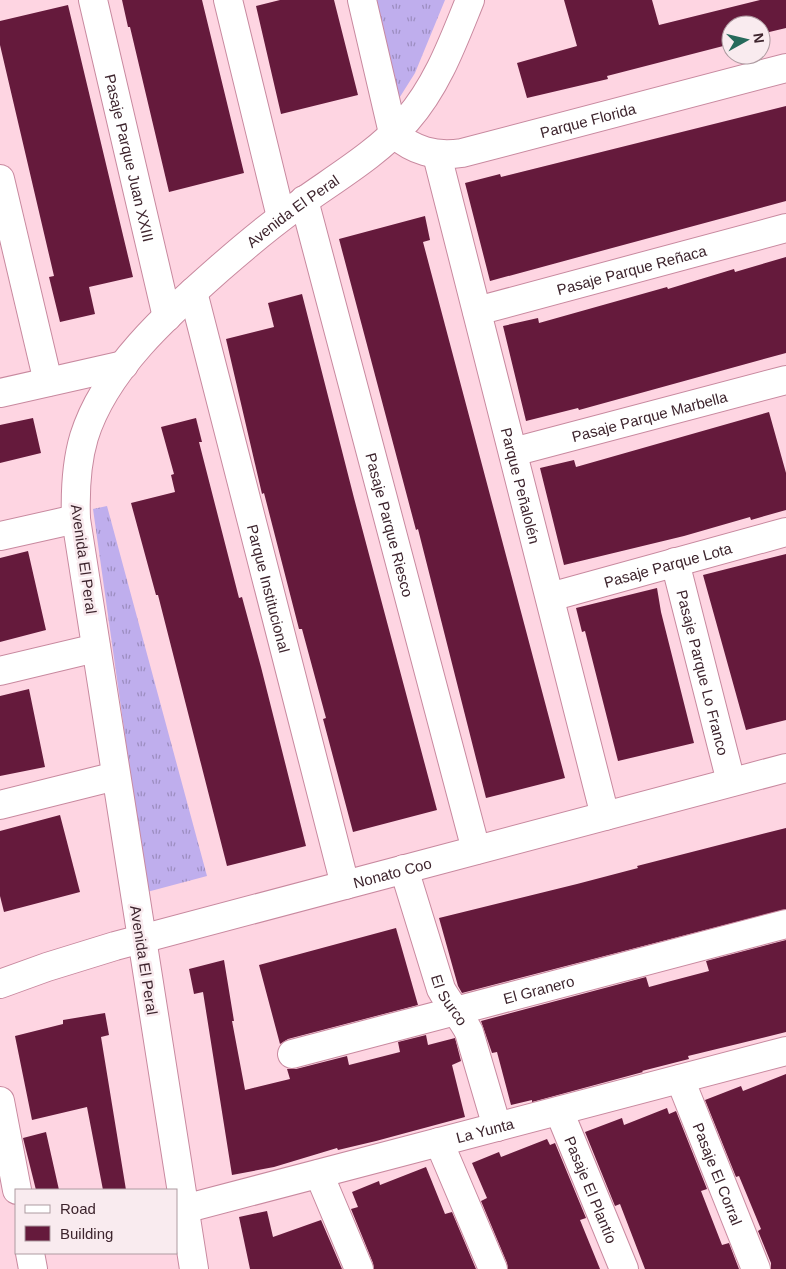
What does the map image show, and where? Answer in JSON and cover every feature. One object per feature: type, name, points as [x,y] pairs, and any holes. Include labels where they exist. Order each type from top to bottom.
[{"type":"street","name":"Pasaje Parque Juan XXIII","points":[[92,0],[167,317]]},
{"type":"street","points":[[228,0],[281,218]]},
{"type":"street","points":[[362,0],[393,133]]},
{"type":"street","name":"Avenida El Peral","points":[[194,1269],[76,519],[75,489],[78,462],[84,436],[108,387],[124,365],[167,317],[193,292],[281,218],[360,162],[406,120],[424,98],[438,73],[455,39],[470,0]]},
{"type":"street","name":"Parque Florida","points":[[393,133],[415,149],[426,153],[438,155],[462,153],[786,68]]},
{"type":"street","name":"Parque Peñalolén","points":[[438,155],[605,816]]},
{"type":"street","points":[[0,179],[48,382]]},
{"type":"street","name":"Pasaje Parque Riesco","points":[[304,200],[476,850]]},
{"type":"street","name":"Pasaje Parque Reñaca","points":[[477,311],[786,228]]},
{"type":"street","name":"Parque Institucional","points":[[193,292],[345,885]]},
{"type":"street","points":[[0,393],[124,365]]},
{"type":"street","name":"Pasaje Parque Marbella","points":[[513,452],[786,380]]},
{"type":"street","points":[[0,536],[76,519]]},
{"type":"street","name":"Pasaje Parque Lota","points":[[550,597],[786,532]]},
{"type":"street","name":"Pasaje Parque Lo Franco","points":[[676,562],[731,782]]},
{"type":"street","points":[[0,671],[96,648]]},
{"type":"street","name":"Nonato Coo","points":[[0,984],[47,966],[141,939],[786,768]]},
{"type":"street","points":[[0,805],[116,776]]},
{"type":"street","name":"El Surco","points":[[404,869],[441,989],[455,1011],[462,1018],[469,1032],[497,1127]]},
{"type":"street","name":"El Granero","points":[[292,1054],[786,924]]},
{"type":"street","name":"La Yunta","points":[[184,1209],[786,1051]]},
{"type":"street","name":"Pasaje El Corral","points":[[680,1079],[756,1269]]},
{"type":"street","points":[[0,1101],[10,1174]]},
{"type":"street","name":"Pasaje El Plantío","points":[[559,1111],[624,1269]]},
{"type":"street","points":[[439,1142],[492,1269]]},
{"type":"street","points":[[319,1174],[359,1269]]},
{"type":"street","points":[[30,1254],[33,1269]]},
{"type":"green space","points":[[372,0],[445,0],[415,73],[398,100]]},
{"type":"green space","points":[[107,506],[207,876],[147,892],[93,509]]},
{"type":"building","points":[[122,0],[202,0],[244,173],[169,192]]},
{"type":"building","points":[[280,0],[334,0],[358,95],[281,114],[256,6]]},
{"type":"building","points":[[564,0],[652,0],[659,25],[760,0],[786,0],[786,28],[771,32],[771,15],[721,15],[721,47],[607,76],[608,79],[527,98],[517,63],[577,46]]},
{"type":"building","points":[[68,5],[133,277],[89,287],[95,314],[60,322],[49,277],[54,276],[0,45],[0,21]]},
{"type":"building","points":[[786,106],[786,201],[490,281],[465,183],[500,174],[501,177]]},
{"type":"building","points":[[425,216],[430,240],[423,242],[565,778],[486,798],[418,529],[416,530],[339,239]]},
{"type":"building","points":[[786,257],[786,353],[579,410],[578,408],[526,421],[503,326],[538,318],[539,323],[667,287],[668,289],[734,269],[735,272]]},
{"type":"building","points":[[302,294],[437,810],[353,832],[323,719],[326,718],[302,629],[299,629],[264,493],[262,494],[226,339],[274,327],[268,303]]},
{"type":"building","points":[[769,412],[786,473],[786,510],[751,520],[750,517],[684,536],[564,565],[540,468],[574,460],[576,467]]},
{"type":"building","points":[[33,418],[41,453],[0,463],[0,425]]},
{"type":"building","points":[[196,418],[202,442],[199,442],[239,598],[242,597],[261,667],[306,846],[227,866],[158,595],[156,595],[131,503],[175,492],[171,475],[174,474],[161,427]]},
{"type":"building","points":[[28,551],[46,630],[0,642],[0,558]]},
{"type":"building","points":[[786,554],[786,720],[746,730],[703,575]]},
{"type":"building","points":[[657,588],[661,612],[694,743],[618,761],[585,631],[582,632],[576,608]]},
{"type":"building","points":[[29,689],[45,767],[0,776],[0,696]]},
{"type":"building","points":[[60,815],[80,892],[4,912],[0,896],[0,831]]},
{"type":"building","points":[[786,828],[786,909],[462,993],[458,986],[439,918],[577,884],[638,868],[637,866]]},
{"type":"building","points":[[396,928],[418,1005],[288,1039],[280,1044],[259,965]]},
{"type":"building","points":[[786,940],[786,1032],[688,1056],[689,1059],[532,1102],[532,1100],[511,1105],[497,1052],[492,1053],[481,1021],[646,977],[649,987],[709,971],[706,961]]},
{"type":"building","points":[[224,960],[234,1021],[232,1021],[245,1090],[290,1079],[287,1069],[296,1069],[347,1056],[349,1065],[400,1052],[398,1042],[426,1035],[428,1045],[455,1038],[461,1061],[452,1065],[465,1117],[376,1141],[338,1150],[337,1148],[274,1167],[232,1175],[203,992],[194,994],[189,969]]},
{"type":"building","points":[[105,1013],[109,1035],[101,1037],[126,1189],[103,1189],[87,1107],[32,1120],[15,1036],[63,1024],[63,1020]]},
{"type":"building","points":[[786,1074],[786,1269],[771,1269],[771,1263],[758,1231],[761,1229],[739,1176],[736,1177],[705,1100],[741,1086],[743,1091]]},
{"type":"building","points":[[667,1108],[669,1114],[676,1111],[707,1189],[701,1191],[722,1245],[729,1243],[739,1269],[645,1269],[620,1204],[615,1206],[585,1132],[622,1118],[624,1125]]},
{"type":"building","points":[[46,1132],[59,1189],[36,1189],[23,1138]]},
{"type":"building","points":[[547,1139],[550,1145],[555,1143],[586,1218],[580,1220],[600,1269],[508,1269],[481,1201],[487,1198],[472,1163],[499,1152],[501,1157]]},
{"type":"building","points":[[426,1167],[445,1214],[452,1212],[476,1269],[374,1269],[351,1209],[358,1207],[352,1192],[379,1181],[380,1185]]},
{"type":"building","points":[[267,1211],[273,1237],[321,1220],[342,1269],[250,1269],[239,1217]]}]
